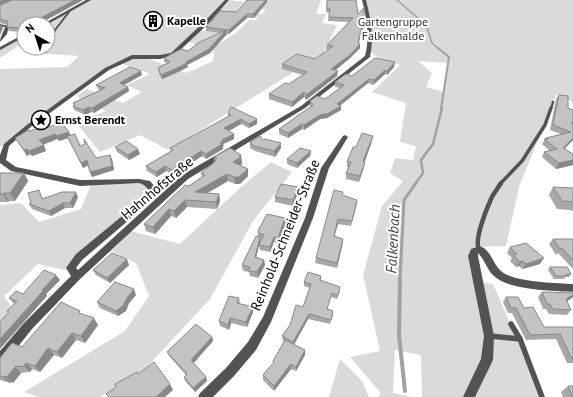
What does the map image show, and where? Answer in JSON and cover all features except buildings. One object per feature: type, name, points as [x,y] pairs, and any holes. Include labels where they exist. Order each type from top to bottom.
[{"type":"street","points":[[56,18],[89,0]]},
{"type":"street","points":[[77,276],[71,268],[80,257],[147,200],[152,195],[153,190],[147,183],[80,183],[14,169],[2,161],[6,145],[30,125],[107,69],[132,57],[160,57],[173,54],[207,22],[227,0]]},
{"type":"street","name":"Hahnhofstraße","points":[[0,360],[28,326],[77,276],[185,177],[303,107],[367,57],[369,50],[369,27],[364,0]]},
{"type":"street","points":[[0,25],[7,26],[5,34],[0,41]]},
{"type":"street","points":[[0,49],[16,39]]},
{"type":"street","name":"Reinhold-Schneider-Straße","points":[[204,397],[230,372],[252,346],[267,319],[309,218],[325,168],[345,137]]},
{"type":"street","points":[[469,397],[487,360],[489,336],[473,256],[476,250],[485,252],[498,275],[510,281],[558,288],[573,288]]},
{"type":"lane","points":[[56,29],[69,12]]},
{"type":"lane","points":[[476,250],[480,231],[491,198],[502,182],[522,161],[545,125],[554,102]]},
{"type":"lane","points":[[511,324],[520,339],[542,397]]},
{"type":"lane","points":[[489,336],[520,339]]},
{"type":"green space","points":[[89,0],[227,0],[199,30],[221,33],[204,41],[217,45],[237,32],[249,20],[256,20],[259,17],[217,14],[230,0],[244,2],[238,9],[253,10],[251,13],[262,14],[266,10],[257,9],[263,0],[321,0],[316,14],[326,14],[322,23],[337,25],[323,54],[168,150],[140,135],[100,152],[76,123],[106,111],[76,96],[87,89],[123,103],[142,92],[127,85],[150,74],[120,63],[107,69],[6,145],[0,147],[0,69],[67,67],[79,56],[56,54],[56,19]],"holes":[[[187,41],[214,51],[213,61],[187,73],[144,57],[173,54]]]},
{"type":"green space","name":"Gartengruppe Falkenhalde","points":[[364,0],[573,0],[573,105],[571,101],[556,95],[519,187],[506,246],[477,247],[476,282],[493,284],[542,397],[422,397],[421,355],[395,350],[393,393],[412,397],[379,397],[380,392],[350,357],[380,351],[363,275],[382,206],[403,181],[390,173],[395,158],[413,160],[416,146],[400,142],[406,103],[372,92],[400,65],[378,58],[369,50],[369,27]],"holes":[[[418,61],[448,63],[444,92],[426,87],[432,73]]]},
{"type":"green space","points":[[16,40],[16,47],[0,58],[0,49]]},
{"type":"green space","points":[[271,162],[292,172],[253,221],[210,299],[145,369],[100,397],[38,397],[24,392],[125,331],[149,296],[136,263],[112,251],[131,231],[180,244],[241,187]]},
{"type":"green space","points":[[139,181],[147,183],[152,195],[65,270],[38,264],[4,296],[13,309],[0,324],[0,205],[21,203],[39,222],[81,209],[91,185]]},
{"type":"green space","points":[[340,359],[362,381],[369,397],[329,397]]},
{"type":"waterway","name":"Falkenbach","points":[[397,0],[426,25],[432,43],[439,49]]},
{"type":"waterway","name":"Falkenbach","points":[[438,48],[449,57],[441,109]]},
{"type":"waterway","name":"Falkenbach","points":[[415,184],[423,173],[421,160],[433,144],[442,108]]},
{"type":"waterway","name":"Falkenbach","points":[[400,279],[404,200],[416,183]]},
{"type":"waterway","name":"Falkenbach","points":[[400,278],[399,335],[405,391]]},
{"type":"place","name":"Kapelle","points":[[153,21]]},
{"type":"place","name":"Ernst Berendt","points":[[41,120]]}]
